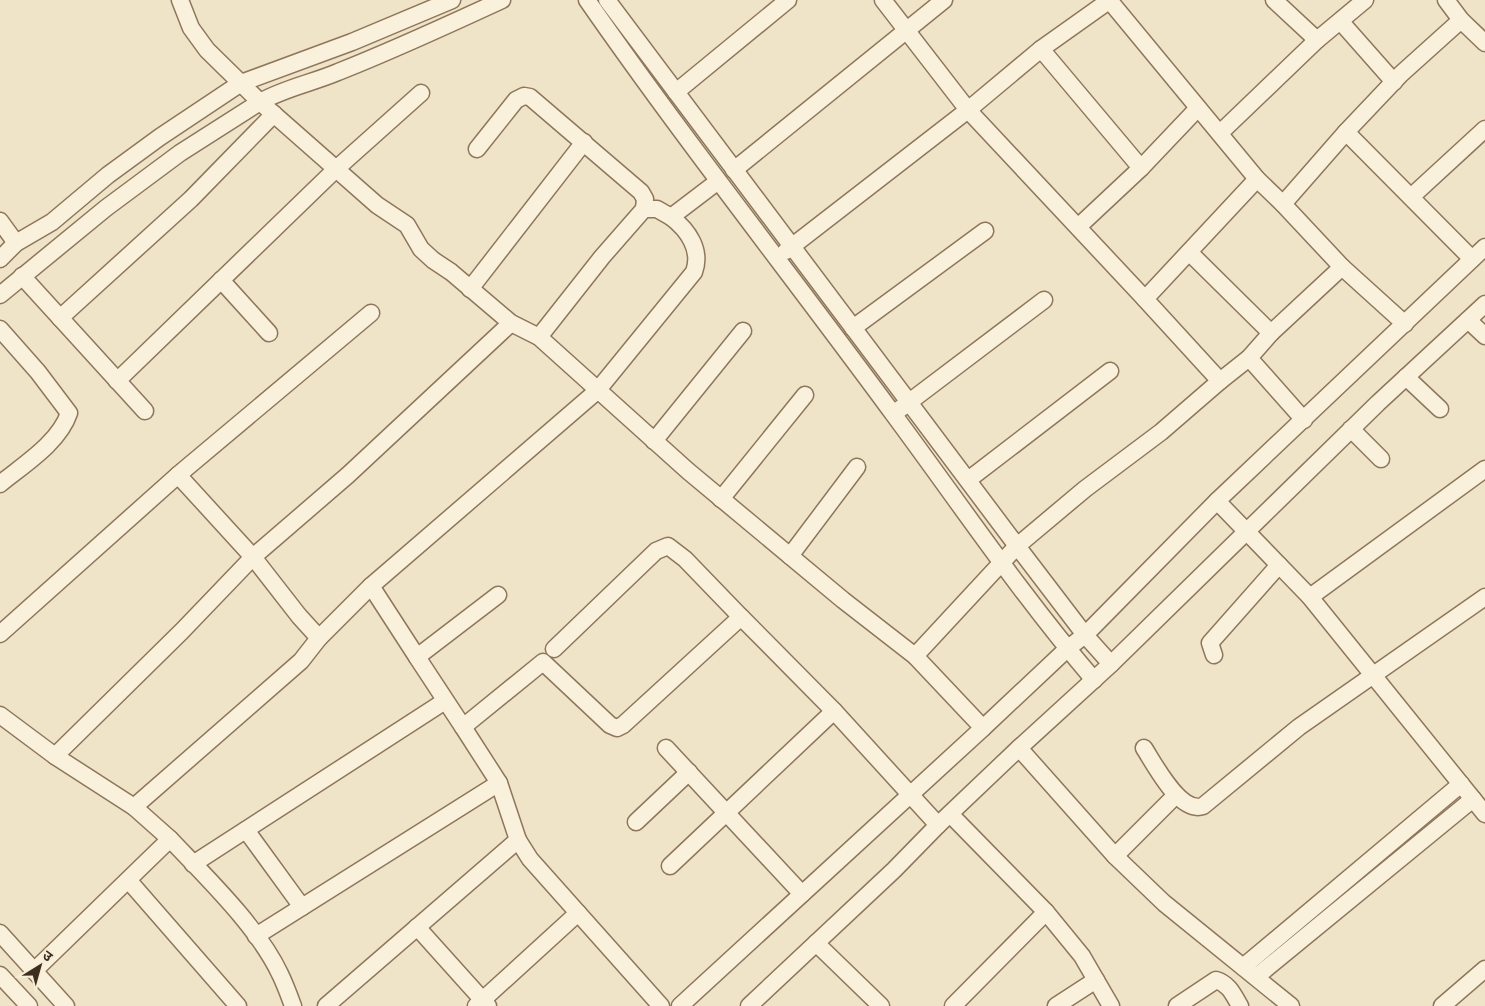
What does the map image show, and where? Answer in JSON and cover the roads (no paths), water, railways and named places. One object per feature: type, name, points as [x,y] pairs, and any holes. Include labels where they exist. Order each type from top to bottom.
[{"type":"street","points":[[180,0],[190,28],[207,50],[260,102],[377,206],[407,225],[421,249],[512,324],[539,337],[598,392],[721,499],[915,656],[983,728]]},
{"type":"street","points":[[0,259],[16,244],[52,222],[108,175],[160,137],[241,83],[352,42],[452,0]]},
{"type":"street","points":[[0,295],[106,208],[180,153],[260,102],[274,94],[336,73],[420,38],[502,0]]},
{"type":"street","points":[[587,0],[717,182],[893,414],[1001,563],[1067,649],[1094,680]]},
{"type":"street","points":[[607,0],[1017,546],[1085,635],[1112,664]]},
{"type":"street","points":[[676,92],[788,0]]},
{"type":"street","points":[[883,0],[968,110],[1146,299],[1220,381]]},
{"type":"street","points":[[734,170],[944,0]]},
{"type":"street","points":[[776,259],[968,110],[1041,49],[1109,0],[1257,179],[1342,267],[1405,324]]},
{"type":"street","points":[[1274,0],[1317,40]]},
{"type":"street","points":[[1220,133],[1317,40],[1341,22],[1365,0]]},
{"type":"street","points":[[1446,0],[1461,20],[1485,43]]},
{"type":"street","points":[[1283,204],[1346,132],[1394,82],[1461,20]]},
{"type":"street","points":[[1341,22],[1394,82]]},
{"type":"street","points":[[1041,49],[1141,168]]},
{"type":"street","points":[[118,381],[336,169],[421,93]]},
{"type":"street","points":[[477,148],[516,100],[524,96],[530,97],[641,192],[645,199],[644,209],[602,257],[539,337]]},
{"type":"street","points":[[1078,227],[1141,168],[1198,108]]},
{"type":"street","points":[[60,318],[191,199],[274,114]]},
{"type":"street","points":[[1411,197],[1485,129]]},
{"type":"street","points":[[1346,132],[1472,259]]},
{"type":"street","points":[[470,290],[584,142]]},
{"type":"street","points":[[1146,299],[1257,179]]},
{"type":"street","points":[[671,217],[717,182]]},
{"type":"street","points":[[134,808],[301,661],[318,638],[371,586],[598,392],[694,272],[698,262],[694,245],[683,227],[657,209],[644,209]]},
{"type":"street","points":[[0,222],[16,244]]},
{"type":"street","points":[[853,328],[985,231]]},
{"type":"street","points":[[680,1006],[1067,649],[1085,635],[1217,501],[1485,247]]},
{"type":"street","points":[[1189,252],[1271,333]]},
{"type":"street","points":[[915,656],[1017,546],[1085,489],[1161,432],[1249,358],[1271,333],[1342,267]]},
{"type":"street","points":[[22,276],[145,411]]},
{"type":"street","points":[[221,280],[269,333]]},
{"type":"street","points":[[893,414],[1044,300]]},
{"type":"street","points":[[754,1004],[894,870],[944,819],[1112,664],[1351,430],[1485,304]]},
{"type":"street","points":[[0,634],[178,475],[371,313]]},
{"type":"street","points":[[1468,320],[1485,336]]},
{"type":"street","points":[[55,756],[182,631],[253,557],[348,474],[512,324]]},
{"type":"street","points":[[0,329],[38,372],[69,413],[66,424],[50,442],[0,484]]},
{"type":"street","points":[[654,441],[743,332]]},
{"type":"street","points":[[1249,358],[1304,420]]},
{"type":"street","points":[[968,480],[1110,371]]},
{"type":"street","points":[[1406,377],[1440,409]]},
{"type":"street","points":[[721,499],[805,395]]},
{"type":"street","points":[[1351,430],[1381,458]]},
{"type":"street","points":[[790,556],[857,467]]},
{"type":"street","points":[[1310,597],[1485,469]]},
{"type":"street","points":[[178,475],[253,557],[298,616],[318,638]]},
{"type":"street","points":[[1217,501],[1310,597],[1485,814]]},
{"type":"street","points":[[554,649],[656,551],[668,546],[685,559],[834,711],[910,794],[944,819],[1046,912],[1082,956],[1111,1006]]},
{"type":"street","points":[[1214,655],[1210,643],[1278,565]]},
{"type":"street","points":[[371,586],[498,783],[518,840],[530,859],[660,1006]]},
{"type":"street","points":[[417,657],[498,595]]},
{"type":"street","points":[[1144,748],[1176,795],[1189,806],[1196,808],[1203,806],[1300,727],[1485,597]]},
{"type":"street","points":[[463,727],[543,662],[610,725],[617,728],[623,726],[741,617]]},
{"type":"street","points":[[194,864],[445,701]]},
{"type":"street","points":[[670,866],[834,711]]},
{"type":"street","points":[[0,715],[55,756],[134,808],[170,839],[216,887],[256,936],[280,972],[293,1006]]},
{"type":"street","points":[[666,748],[728,812],[802,894]]},
{"type":"street","points":[[1019,748],[1115,856],[1164,903],[1290,1006]]},
{"type":"street","points":[[636,822],[689,772]]},
{"type":"street","points":[[256,936],[498,783]]},
{"type":"street","points":[[1243,967],[1461,784]]},
{"type":"street","points":[[1115,856],[1176,795]]},
{"type":"street","points":[[1256,977],[1473,799]]},
{"type":"street","points":[[1408,828],[1420,843]]},
{"type":"street","points":[[246,830],[302,907]]},
{"type":"street","points":[[34,971],[129,881],[170,839]]},
{"type":"street","points":[[326,1006],[518,840]]},
{"type":"street","points":[[129,881],[238,1006]]},
{"type":"street","points":[[953,1006],[1046,912]]},
{"type":"street","points":[[417,927],[482,1004],[578,913]]},
{"type":"street","points":[[0,933],[66,1006]]},
{"type":"street","points":[[816,943],[881,1006]]},
{"type":"street","points":[[1442,1006],[1485,969]]},
{"type":"street","points":[[0,974],[28,1006]]},
{"type":"street","points":[[1056,1006],[1096,980]]},
{"type":"street","points":[[1177,1006],[1216,980],[1224,983],[1232,991],[1240,1006]]}]
